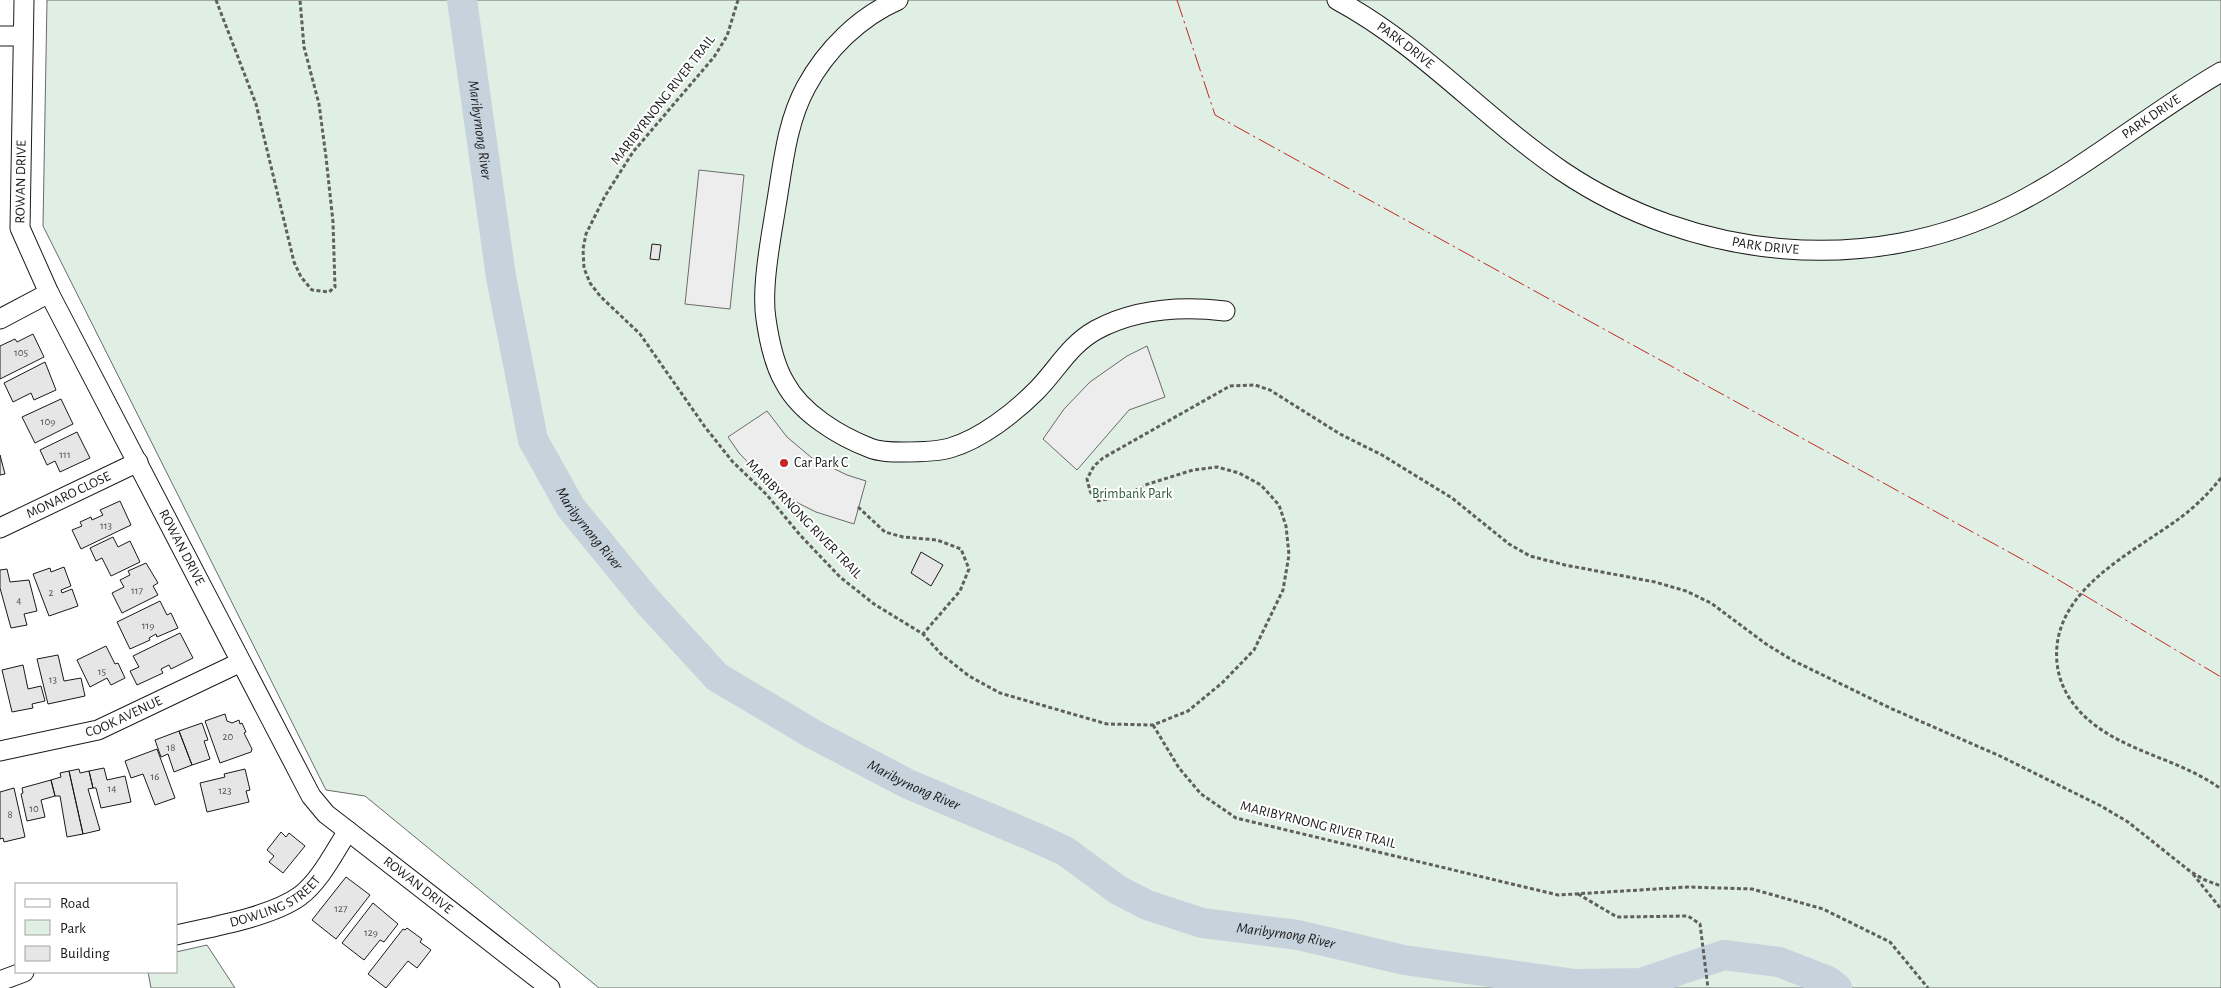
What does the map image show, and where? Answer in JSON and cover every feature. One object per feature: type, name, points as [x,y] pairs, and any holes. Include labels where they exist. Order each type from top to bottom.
[{"type":"street","name":"ROWAN DRIVE","points":[[24,0],[20,228],[49,293],[311,796],[326,814],[550,988]]},
{"type":"street","points":[[898,0],[868,18],[834,47],[806,86],[791,126],[769,250],[765,318],[778,367],[795,400],[842,434],[872,449],[886,452],[917,452],[949,448],[973,437],[1011,415],[1038,389],[1064,356],[1095,331],[1115,322],[1150,312],[1180,308],[1226,311]]},
{"type":"street","name":"PARK DRIVE","points":[[1337,0],[1379,25],[1543,158],[1587,187],[1633,211],[1677,228],[1746,246],[1774,249],[1815,251],[1880,246],[1943,232],[1992,214],[2029,196],[2085,162],[2221,72]]},
{"type":"street","points":[[0,36],[23,36]]},
{"type":"street","points":[[0,318],[49,293]]},
{"type":"street","name":"MONARO CLOSE","points":[[0,528],[138,462]]},
{"type":"street","name":"COOK AVENUE","points":[[0,752],[98,730],[241,662]]},
{"type":"street","name":"DOWLING STREET","points":[[178,935],[238,921],[272,910],[300,896],[321,873],[348,831]]},
{"type":"street","points":[[0,981],[21,973]]},
{"type":"path","points":[[216,0],[256,104],[294,262],[301,277],[312,290],[329,292],[335,287],[333,222],[319,104],[304,48],[300,0]]},
{"type":"path","name":"MARIBYRNONG RIVER TRAIL","points":[[738,0],[727,36],[714,57],[638,145],[605,196],[586,234],[583,249],[584,268],[595,290],[640,334],[705,427],[732,461],[767,495],[800,535],[840,577],[867,599],[923,634],[941,654],[969,676],[1000,693],[1107,724],[1153,725],[1179,768],[1201,794],[1236,818],[1558,895],[1688,887],[1752,889],[1823,909],[1890,942],[1928,988]]},
{"type":"path","points":[[1153,725],[1188,712],[1222,683],[1254,650],[1282,590],[1289,556],[1286,526],[1279,505],[1261,485],[1239,473],[1217,467],[1193,470],[1146,485],[1126,496],[1096,501],[1090,491],[1087,479],[1094,466],[1102,458],[1222,390],[1230,386],[1255,385],[1270,390],[1340,434],[1382,455],[1452,498],[1509,544],[1530,556],[1565,565],[1655,582],[1686,591],[1711,603],[1766,644],[1792,660],[1890,708],[2000,756],[2101,806],[2128,822],[2190,872],[2221,886]]},
{"type":"path","points":[[2221,478],[2186,513],[2104,572],[2085,589],[2071,607],[2062,625],[2056,655],[2060,678],[2066,695],[2074,706],[2095,725],[2117,739],[2193,772],[2221,789]]},
{"type":"path","points":[[858,507],[885,532],[903,537],[937,540],[961,549],[969,569],[960,590],[923,634]]},
{"type":"path","points":[[2190,872],[2221,909]]},
{"type":"path","points":[[1577,893],[1617,917],[1688,916],[1700,924],[1708,988]]},
{"type":"green space","name":"Brimbank Park","points":[[47,0],[2221,0],[2221,988],[599,988],[365,796],[326,790],[43,226]]},
{"type":"green space","points":[[207,945],[235,988],[151,988],[148,973],[178,973],[178,952]]},
{"type":"shaded area","points":[[699,170],[744,175],[730,309],[685,304]]},
{"type":"shaded area","points":[[1147,346],[1165,397],[1129,410],[1077,470],[1043,439],[1064,409],[1090,382],[1127,356]]},
{"type":"shaded area","name":"Car Park C","points":[[767,411],[787,437],[812,458],[847,475],[866,481],[854,524],[816,512],[798,503],[766,481],[739,453],[728,437]]},
{"type":"building","points":[[652,244],[661,245],[659,260],[650,259]]},
{"type":"building","points":[[33,334],[44,357],[0,379],[0,346],[15,339],[17,342]]},
{"type":"building","points":[[45,362],[56,390],[34,400],[31,393],[13,402],[4,383]]},
{"type":"building","points":[[61,399],[73,424],[35,443],[22,417]]},
{"type":"building","points":[[77,432],[90,458],[60,472],[55,461],[47,465],[40,450]]},
{"type":"building","points":[[0,455],[5,474],[0,475]]},
{"type":"building","points":[[120,501],[131,525],[81,549],[72,530],[82,526],[80,522],[91,517],[92,520],[103,515],[100,510]]},
{"type":"building","points":[[113,537],[118,547],[130,541],[140,562],[111,576],[102,558],[96,561],[90,548]]},
{"type":"building","points":[[921,552],[943,565],[931,586],[911,573]]},
{"type":"building","points":[[146,563],[158,583],[153,586],[158,595],[122,613],[112,593],[124,587],[120,580],[130,575],[128,571]]},
{"type":"building","points":[[64,567],[71,586],[61,590],[62,593],[72,589],[78,606],[49,616],[33,574],[50,568],[51,572]]},
{"type":"building","points":[[7,569],[10,582],[29,580],[37,611],[24,614],[27,625],[11,628],[0,588],[0,570]]},
{"type":"building","points":[[160,601],[167,615],[171,613],[178,628],[157,637],[156,634],[149,638],[150,640],[130,649],[117,622]]},
{"type":"building","points":[[180,633],[193,658],[171,669],[169,665],[161,669],[163,673],[137,685],[130,671],[139,667],[133,656]]},
{"type":"building","points":[[106,646],[115,664],[118,663],[125,678],[111,685],[107,678],[90,687],[77,660]]},
{"type":"building","points":[[58,655],[64,681],[81,678],[85,696],[48,704],[37,659]]},
{"type":"building","points":[[23,665],[28,689],[41,686],[45,701],[32,704],[33,708],[12,712],[2,670]]},
{"type":"building","points":[[225,714],[227,721],[232,723],[239,720],[240,724],[242,723],[246,732],[244,733],[252,749],[251,752],[220,763],[205,721]]},
{"type":"building","points":[[202,723],[208,740],[204,741],[210,759],[192,765],[179,731]]},
{"type":"building","points":[[179,731],[192,765],[174,772],[168,754],[161,757],[155,740]]},
{"type":"building","points":[[157,749],[175,798],[155,805],[143,774],[131,778],[125,761]]},
{"type":"building","points":[[104,768],[107,780],[125,776],[131,802],[101,808],[89,771]]},
{"type":"building","points":[[79,769],[80,773],[89,771],[93,788],[88,789],[100,830],[83,834],[69,771]]},
{"type":"building","points":[[245,769],[250,790],[246,791],[249,802],[207,812],[200,783],[225,777],[224,774]]},
{"type":"building","points":[[69,771],[83,834],[67,837],[60,796],[55,796],[51,780],[61,777],[60,773]]},
{"type":"building","points":[[51,780],[55,796],[41,800],[45,817],[27,821],[21,794],[23,793],[22,788]]},
{"type":"building","points":[[14,788],[25,837],[4,842],[3,838],[0,839],[0,792]]},
{"type":"building","points":[[281,832],[286,837],[289,833],[305,846],[283,873],[269,862],[274,856],[267,850]]},
{"type":"building","points":[[346,877],[370,895],[336,939],[312,920]]},
{"type":"building","points":[[373,903],[398,924],[384,942],[380,940],[364,960],[342,943]]},
{"type":"building","points":[[407,928],[422,939],[420,942],[431,950],[417,968],[408,961],[386,988],[368,974],[403,929]]},
{"type":"waterway","name":"Maribyrnong River","points":[[462,0],[501,277],[533,440],[571,508],[648,602],[717,677],[811,733],[908,784],[1065,851],[1118,890],[1147,905],[1202,923],[1298,935],[1404,960],[1575,984],[1641,983],[1724,955],[1779,962],[1828,981],[1837,988]]},
{"type":"power","points":[[1177,0],[1215,115],[2047,573],[2221,677]]},
{"type":"place","name":"Car Park C","points":[[784,463]]}]
